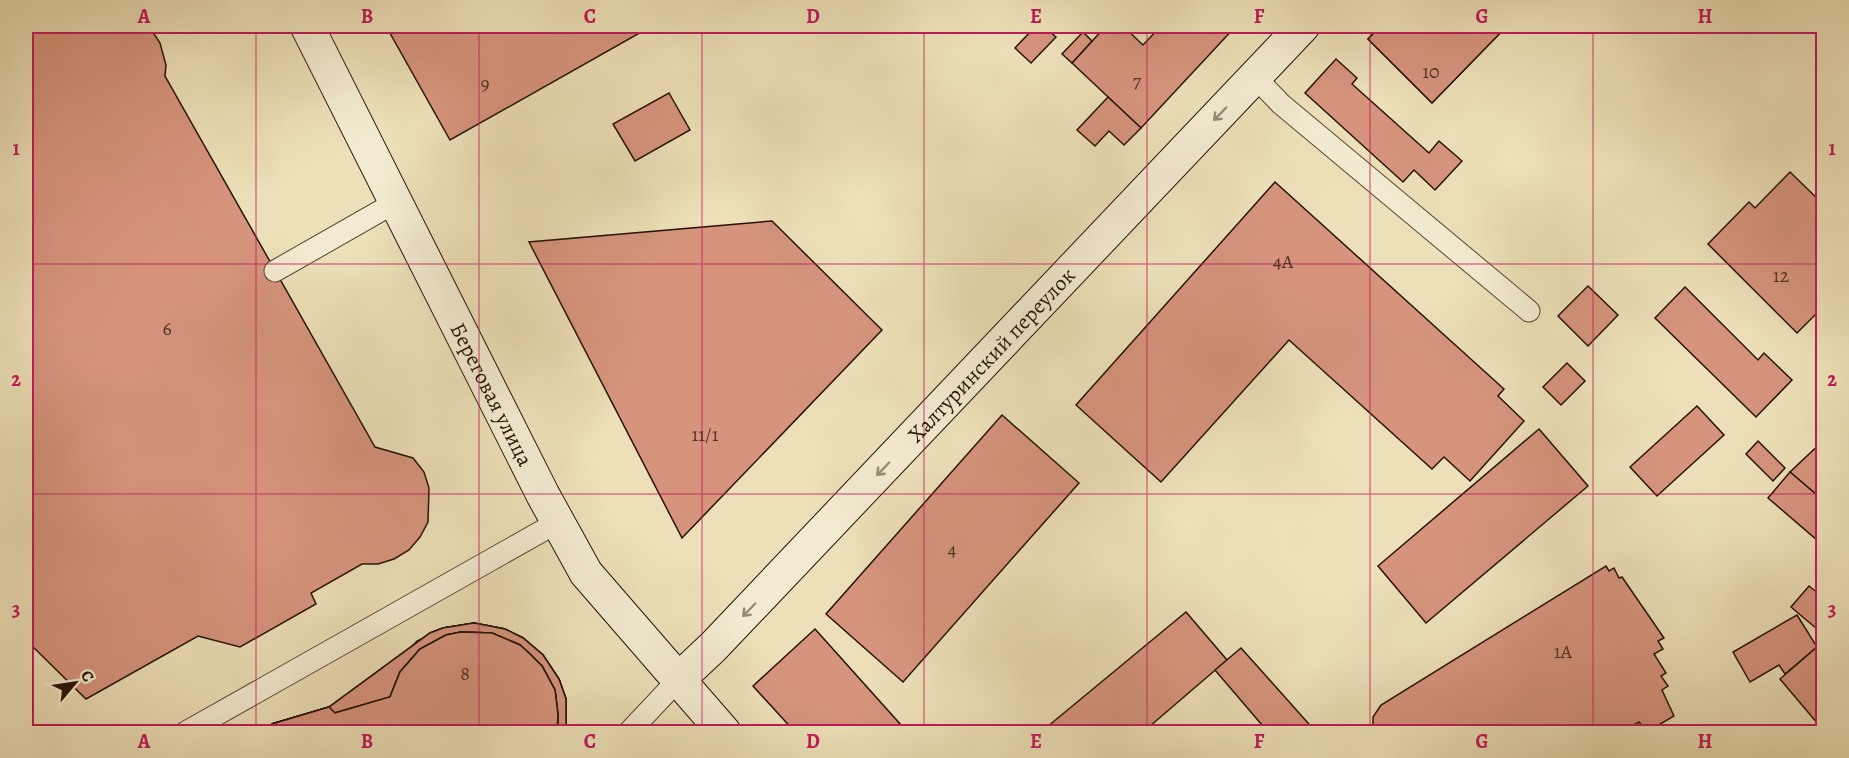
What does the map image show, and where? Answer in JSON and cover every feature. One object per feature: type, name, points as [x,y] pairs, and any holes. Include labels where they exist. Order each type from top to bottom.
[{"type":"street","name":"Береговая улица","points":[[307,26],[586,573],[724,732]]},
{"type":"street","name":"Халтуринский переулок","points":[[678,681],[714,646],[1303,26]]},
{"type":"lane","points":[[1255,77],[1281,104],[1529,311]]},
{"type":"lane","points":[[275,271],[396,202]]},
{"type":"lane","points":[[186,732],[558,522]]},
{"type":"lane","points":[[629,732],[678,681]]},
{"type":"building","points":[[27,26],[149,26],[160,43],[166,65],[165,76],[375,447],[413,458],[424,472],[429,488],[428,522],[420,537],[409,550],[394,559],[378,564],[362,564],[311,593],[316,604],[240,647],[198,636],[86,699],[26,640]]},
{"type":"building","points":[[386,26],[652,26],[450,140]]},
{"type":"building","points":[[1036,26],[1043,26],[1056,37],[1031,63],[1015,48]]},
{"type":"building","points":[[1106,26],[1123,26],[1143,45],[1161,26],[1236,26],[1141,128],[1072,63]]},
{"type":"building","points":[[1381,26],[1507,26],[1432,103],[1368,39]]},
{"type":"building","points":[[1381,26],[1507,26],[1432,103],[1368,39]]},
{"type":"building","points":[[1083,32],[1092,41],[1072,63],[1062,54]]},
{"type":"building","points":[[1336,59],[1357,78],[1352,84],[1429,153],[1439,141],[1462,161],[1435,190],[1414,170],[1403,182],[1305,93]]},
{"type":"building","points":[[669,93],[690,130],[635,161],[613,124]]},
{"type":"building","points":[[1108,97],[1141,128],[1124,145],[1109,131],[1095,146],[1077,130]]},
{"type":"building","points":[[1790,172],[1824,205],[1824,306],[1797,333],[1708,244],[1749,202],[1755,208]]},
{"type":"building","points":[[1275,182],[1504,389],[1498,396],[1524,421],[1470,481],[1444,457],[1432,469],[1289,340],[1161,482],[1076,405]]},
{"type":"building","points":[[772,221],[882,330],[682,538],[529,242]]},
{"type":"building","points":[[1588,286],[1618,315],[1588,346],[1558,316]]},
{"type":"building","points":[[1685,287],[1758,360],[1764,353],[1792,380],[1756,417],[1655,318]]},
{"type":"building","points":[[1567,363],[1585,381],[1561,405],[1543,387]]},
{"type":"building","points":[[1697,406],[1724,435],[1657,496],[1630,467]]},
{"type":"building","points":[[1002,415],[1079,483],[903,682],[826,614]]},
{"type":"building","points":[[1539,429],[1588,486],[1426,623],[1378,566]]},
{"type":"building","points":[[1824,440],[1824,501],[1790,472]]},
{"type":"building","points":[[1758,441],[1785,468],[1773,481],[1746,454]]},
{"type":"building","points":[[1790,472],[1824,501],[1824,546],[1768,498]]},
{"type":"building","points":[[1606,566],[1609,571],[1614,568],[1619,578],[1622,577],[1664,638],[1658,641],[1663,649],[1654,654],[1666,673],[1661,676],[1668,686],[1662,690],[1674,716],[1647,732],[1639,722],[1622,732],[1373,732],[1373,717],[1381,705]]},
{"type":"building","points":[[1809,586],[1824,598],[1824,635],[1791,607]]},
{"type":"building","points":[[1186,612],[1227,660],[1143,732],[1041,732]]},
{"type":"building","points":[[1797,615],[1817,647],[1785,674],[1779,665],[1750,682],[1733,652]]},
{"type":"building","points":[[474,623],[505,629],[523,638],[543,655],[559,679],[566,699],[566,732],[267,732],[272,724],[329,707],[335,713],[379,700],[382,688],[396,662],[417,641],[443,628]]},
{"type":"building","points":[[474,623],[505,629],[523,638],[543,655],[559,679],[566,699],[566,732],[267,732],[272,724],[329,707],[430,633],[443,628]]},
{"type":"building","points":[[474,623],[505,629],[523,638],[543,655],[559,679],[566,699],[566,732],[267,732],[272,724],[329,707],[430,633],[443,628]]},
{"type":"building","points":[[474,623],[505,629],[523,638],[543,655],[559,679],[566,699],[566,732],[267,732],[272,724],[329,707],[430,633],[443,628]]},
{"type":"building","points":[[815,629],[901,725],[892,732],[795,732],[753,686]]},
{"type":"building","points":[[461,632],[492,633],[520,645],[542,666],[555,690],[558,715],[557,732],[267,732],[272,724],[329,707],[335,713],[390,697],[400,672],[420,649],[446,635]]},
{"type":"building","points":[[461,632],[492,633],[520,645],[542,666],[555,690],[558,715],[557,732],[268,732],[390,697],[400,672],[420,649],[446,635]]},
{"type":"building","points":[[461,632],[492,633],[520,645],[542,666],[555,690],[558,715],[557,732],[389,732],[387,719],[390,697],[400,672],[420,649],[446,635]]},
{"type":"building","points":[[461,632],[492,633],[520,645],[542,666],[555,690],[558,715],[557,732],[267,732],[272,724],[329,707],[335,713],[390,697],[400,672],[420,649],[446,635]]},
{"type":"building","points":[[1817,647],[1824,655],[1824,732],[1811,730],[1818,724],[1780,679]]},
{"type":"building","points":[[1241,648],[1316,732],[1268,732],[1215,670]]}]
